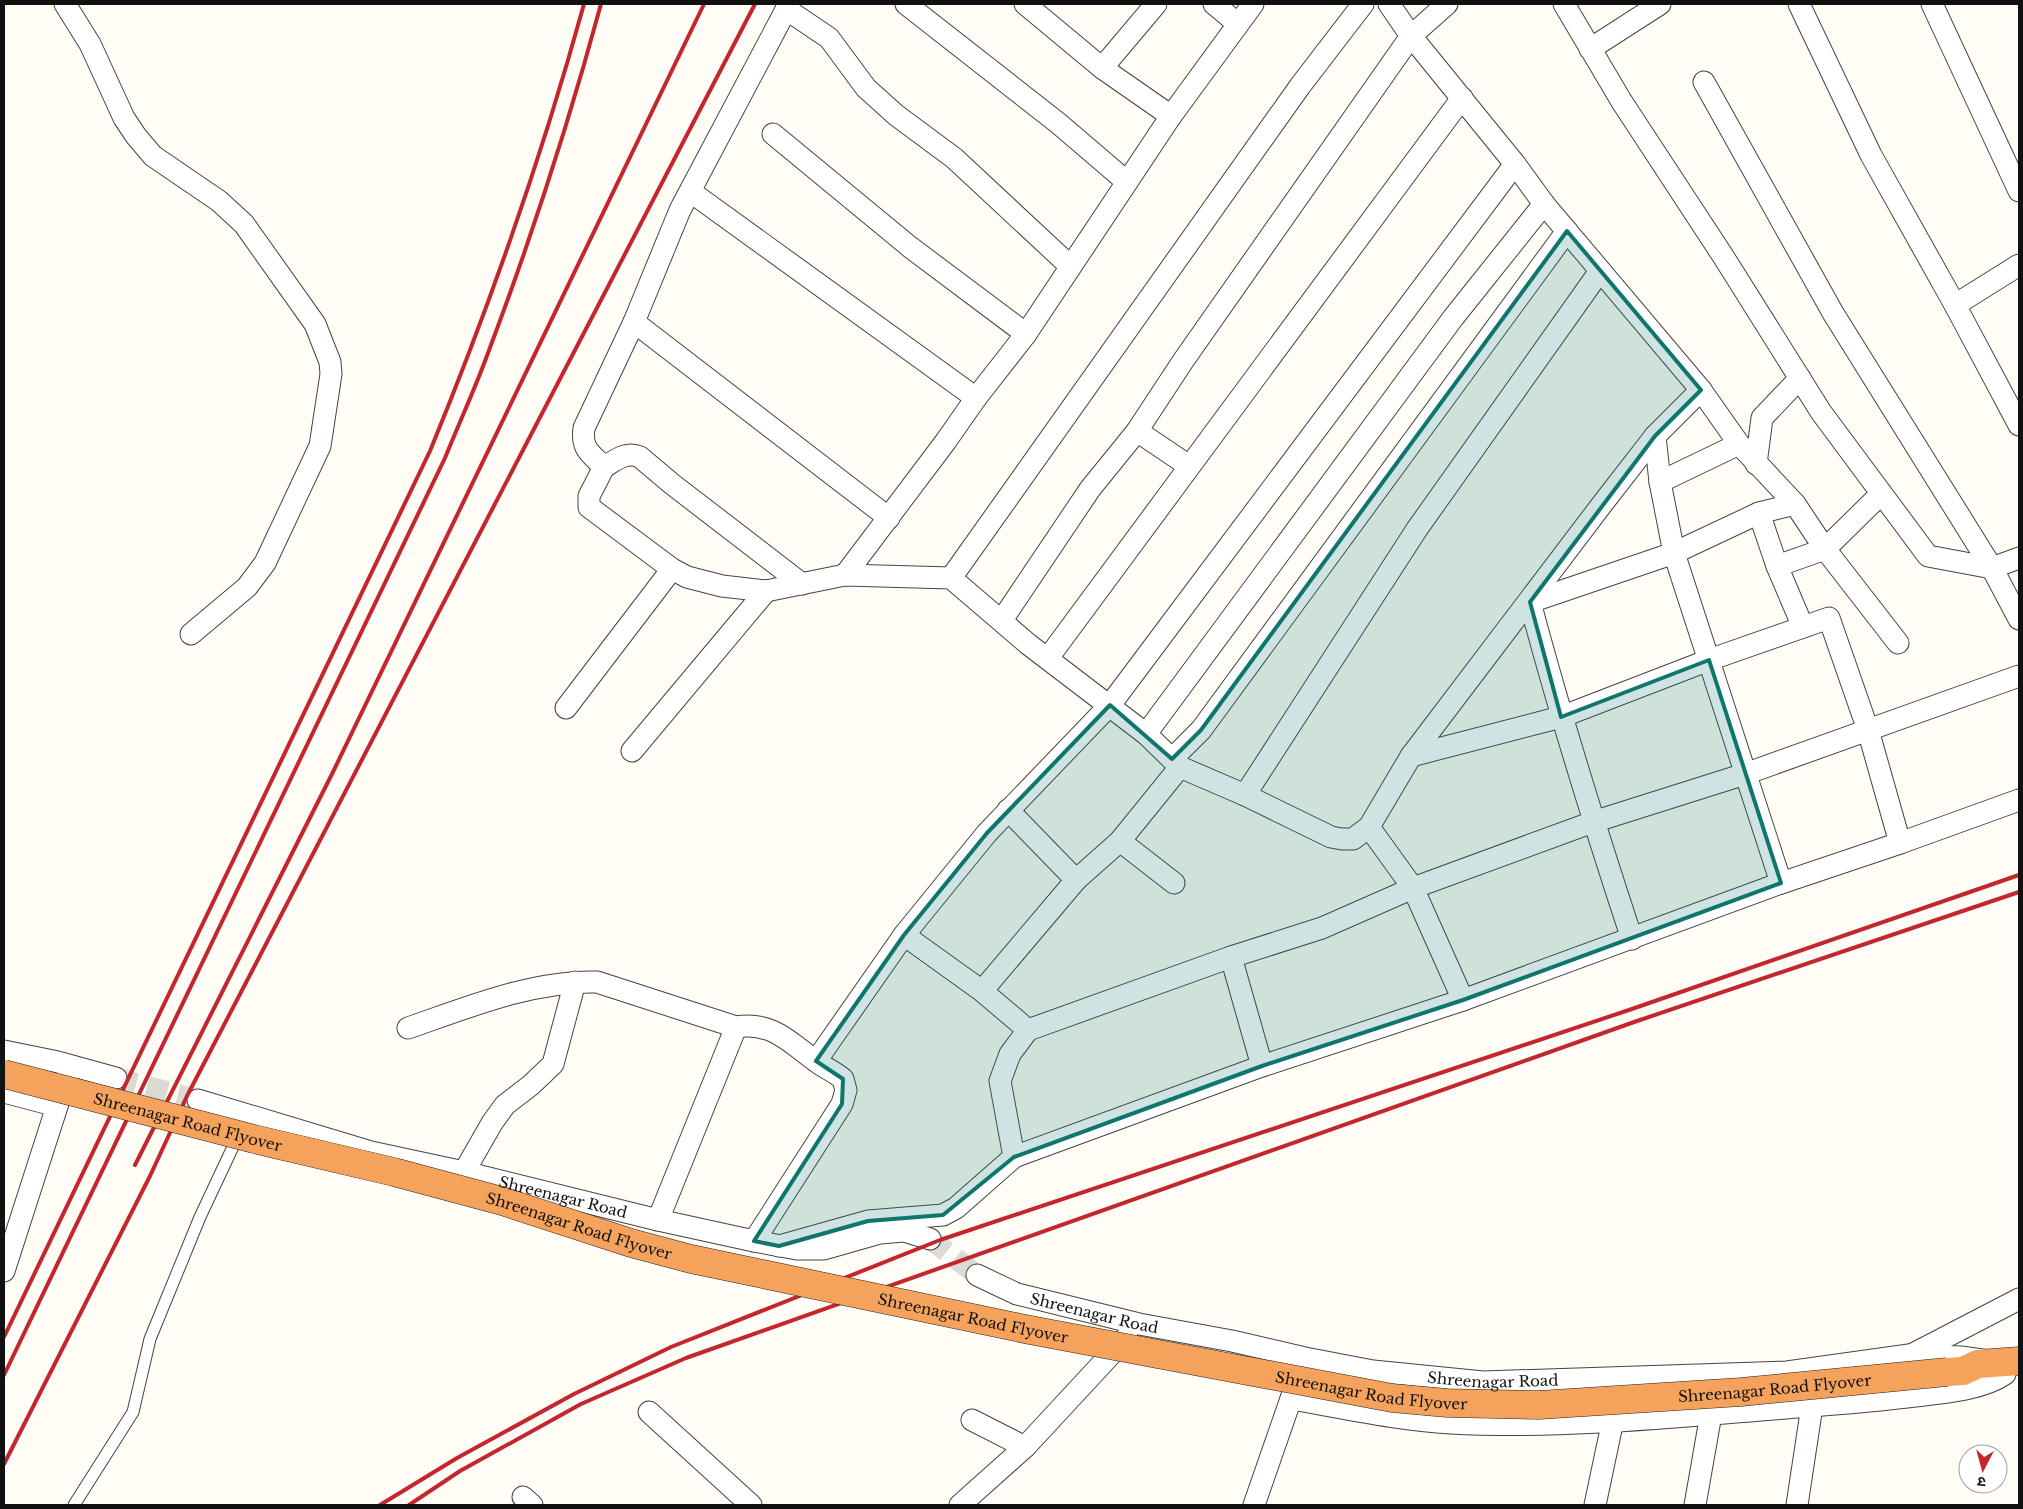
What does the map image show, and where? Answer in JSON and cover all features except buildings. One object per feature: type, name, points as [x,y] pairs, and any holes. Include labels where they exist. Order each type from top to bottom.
[{"type":"highway","name":"Shreenagar Road Flyover","points":[[4,1074],[254,1139],[403,1174],[502,1201],[631,1243],[691,1259],[1021,1328],[1392,1398],[1486,1405],[1548,1404],[1741,1392],[1955,1372],[1980,1378],[2012,1368]]},
{"type":"street","points":[[64,4],[90,44],[124,118],[136,136],[153,156],[218,201],[244,224],[315,324],[322,336],[330,362],[331,374],[320,446],[265,563],[246,587],[191,634]]},
{"type":"street","points":[[906,4],[1058,123],[1128,182]]},
{"type":"street","points":[[1026,4],[1102,68],[1171,116]]},
{"type":"street","points":[[1102,68],[1156,4]]},
{"type":"street","points":[[1214,4],[1238,24]]},
{"type":"street","points":[[845,575],[976,398],[1026,334],[1171,116],[1253,4]]},
{"type":"street","points":[[951,578],[1294,94],[1363,4]]},
{"type":"street","points":[[1389,4],[1411,36],[1515,164],[1544,204],[1701,390],[1739,444],[1795,504],[1825,549],[1898,644]]},
{"type":"street","points":[[1002,620],[1090,489],[1137,431],[1183,361],[1411,36],[1447,4]]},
{"type":"street","points":[[1564,4],[1622,102],[1723,256],[1821,412],[1928,556],[1992,568],[2019,558]]},
{"type":"street","points":[[1590,48],[1660,4]]},
{"type":"street","points":[[1799,4],[1871,155],[1955,305],[2019,425]]},
{"type":"street","points":[[1932,4],[2019,191]]},
{"type":"street","points":[[604,467],[586,449],[584,444],[584,428],[634,322],[680,210],[788,6],[829,38],[866,88],[896,115],[954,158],[1070,266]]},
{"type":"street","points":[[1704,82],[1833,312],[1992,568],[2019,619]]},
{"type":"street","points":[[1048,658],[1462,98]]},
{"type":"street","points":[[773,134],[910,247],[1026,334]]},
{"type":"street","points":[[816,1062],[904,936],[1008,810],[1110,704],[1515,164]]},
{"type":"street","points":[[691,192],[976,398]]},
{"type":"street","points":[[1146,734],[1453,318],[1544,204]]},
{"type":"street","points":[[982,991],[1076,880],[1120,840],[1567,231]]},
{"type":"street","points":[[1955,305],[2019,265]]},
{"type":"street","points":[[1244,795],[1416,529],[1600,271]]},
{"type":"street","points":[[634,322],[889,518]]},
{"type":"street","points":[[1756,464],[1762,418],[1800,378]]},
{"type":"street","points":[[802,584],[640,457],[630,454],[604,467],[589,496],[589,507],[672,569],[687,577],[722,586],[766,591],[802,584],[845,575],[951,578],[1028,644],[1110,704],[1146,734],[1176,763],[1331,837],[1353,839],[1369,827],[1411,756],[1655,436],[1701,390]]},
{"type":"street","points":[[1137,431],[1189,466]]},
{"type":"street","points":[[1655,436],[1660,482],[1674,553],[1780,883]]},
{"type":"street","points":[[1660,482],[1739,444]]},
{"type":"street","points":[[1777,566],[1825,549],[1881,494]]},
{"type":"street","points":[[1530,602],[1674,553],[1759,513],[1795,504]]},
{"type":"street","points":[[1759,513],[1777,566],[1803,627]]},
{"type":"street","points":[[566,708],[672,569]]},
{"type":"street","points":[[632,751],[766,591]]},
{"type":"street","points":[[1530,602],[1561,717],[1593,822],[1632,939]]},
{"type":"street","points":[[1411,756],[1561,717],[1709,660],[1829,618],[1868,730],[1900,843]]},
{"type":"street","points":[[1014,1157],[1000,1081],[1010,1054],[1028,1030],[1231,957],[1322,928],[1413,888],[1593,822],[1746,774],[2019,676]]},
{"type":"street","points":[[779,1246],[868,1220],[943,1215],[956,1208],[1014,1157],[1262,1066],[1463,1000],[1780,883],[1900,843],[2019,800]]},
{"type":"street","points":[[1008,810],[1076,880]]},
{"type":"street","points":[[1369,827],[1413,888],[1463,1000]]},
{"type":"street","points":[[1120,840],[1174,883]]},
{"type":"street","points":[[904,936],[982,991],[1028,1030]]},
{"type":"street","points":[[1231,957],[1262,1066]]},
{"type":"street","points":[[408,1028],[496,998],[575,982],[597,982],[736,1027],[749,1025],[763,1027],[786,1037],[816,1062],[843,1079],[846,1090],[842,1104],[754,1242]]},
{"type":"street","points":[[464,1172],[492,1123],[505,1105],[531,1085],[553,1064],[575,982]]},
{"type":"street","points":[[658,1220],[736,1027]]},
{"type":"street","points":[[4,1051],[41,1058],[116,1078]]},
{"type":"street","points":[[4,1271],[70,1066]]},
{"type":"street","points":[[13,1095],[57,1106]]},
{"type":"street","name":"Shreenagar Road","points":[[198,1100],[370,1152],[464,1172],[754,1242],[797,1249],[824,1250],[880,1233],[904,1230],[930,1239]]},
{"type":"street","name":"Shreenagar Road","points":[[977,1275],[1017,1294],[1139,1324],[1232,1341],[1373,1371],[1483,1382],[1787,1372],[1910,1355],[1960,1356],[2012,1368]]},
{"type":"street","points":[[1910,1355],[2019,1299]]},
{"type":"street","points":[[960,1505],[1025,1447],[1139,1324]]},
{"type":"street","points":[[1254,1505],[1305,1358]]},
{"type":"street","points":[[1291,1399],[1404,1418],[1450,1423],[1503,1424],[1614,1420],[1812,1406],[1946,1392],[1996,1380],[2012,1368]]},
{"type":"street","points":[[1797,1505],[1812,1406]]},
{"type":"street","points":[[650,1412],[751,1505]]},
{"type":"street","points":[[1695,1505],[1711,1414]]},
{"type":"street","points":[[972,1420],[1025,1447]]},
{"type":"street","points":[[1594,1505],[1614,1420]]},
{"type":"lane","points":[[74,1505],[133,1412],[150,1339],[200,1217],[248,1115]]},
{"type":"highlighted area","points":[[1567,231],[1701,390],[1655,436],[1530,602],[1561,717],[1709,660],[1781,883],[1463,1000],[1262,1066],[1014,1157],[943,1215],[868,1221],[779,1246],[754,1241],[842,1104],[843,1079],[816,1061],[904,935],[987,833],[1110,705],[1172,759],[1201,730]]},
{"type":"tunnel","points":[[116,1078],[198,1100]]},
{"type":"tunnel","points":[[930,1239],[977,1275]]},
{"type":"railway","points":[[4,1337],[430,451],[514,230],[551,117],[584,4]]},
{"type":"railway","points":[[4,1375],[445,458],[483,366],[534,224],[563,136],[601,4]]},
{"type":"railway","points":[[135,1165],[332,774],[704,4]]},
{"type":"railway","points":[[4,1464],[150,1176],[187,1096],[755,4]]},
{"type":"railway","points":[[380,1505],[457,1458],[574,1394],[671,1347],[940,1240],[1629,1010],[2019,875]]},
{"type":"railway","points":[[409,1505],[460,1471],[581,1404],[686,1358],[1637,1021],[2019,892]]}]
